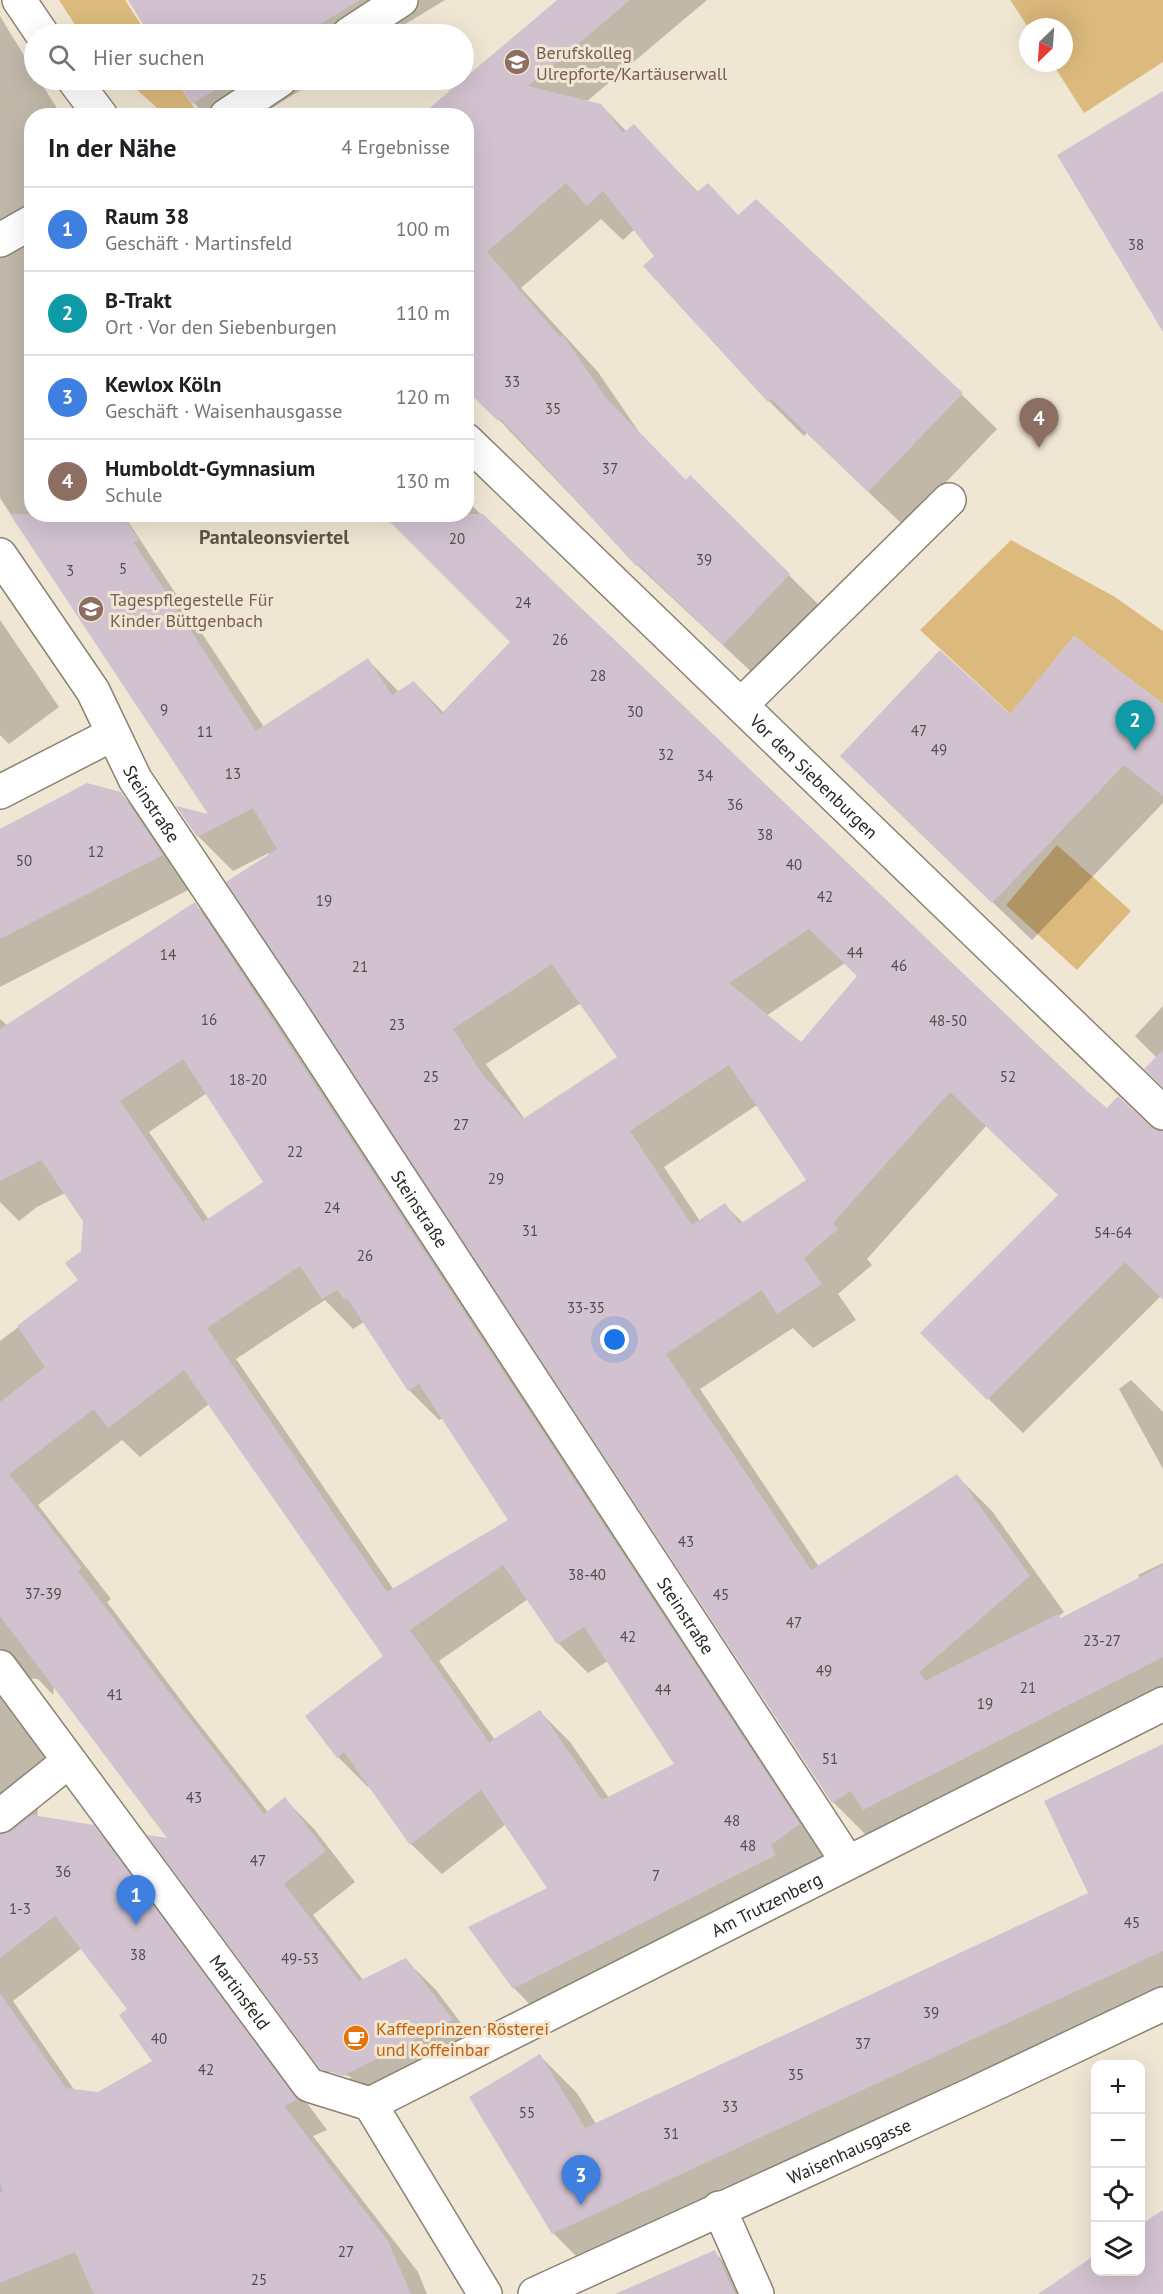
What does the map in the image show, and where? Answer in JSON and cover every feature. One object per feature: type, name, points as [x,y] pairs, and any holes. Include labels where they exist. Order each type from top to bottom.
[{"type":"street","points":[[19,0],[35,24]]},
{"type":"street","points":[[364,24],[401,0]]},
{"type":"street","points":[[82,90],[95,108]]},
{"type":"street","points":[[238,108],[265,90]]},
{"type":"street","points":[[0,240],[24,226]]},
{"type":"street","name":"Vor den Siebenburgen","points":[[474,448],[1163,1113]]},
{"type":"street","points":[[741,705],[949,500]]},
{"type":"street","name":"Steinstraße","points":[[0,555],[93,692],[135,779],[298,1023],[847,1861]]},
{"type":"street","points":[[0,792],[113,734]]},
{"type":"street","name":"Martinsfeld","points":[[0,1667],[309,2085],[370,2104]]},
{"type":"street","name":"Am Trutzenberg","points":[[370,2104],[847,1861],[1163,1704]]},
{"type":"street","points":[[0,1816],[69,1761]]},
{"type":"street","name":"Waisenhausgasse","points":[[535,2294],[719,2208],[973,2094],[1163,2004]]},
{"type":"street","points":[[370,2104],[484,2294]]},
{"type":"street","points":[[719,2208],[757,2294]]},
{"type":"shaded area","points":[[59,0],[125,0],[141,24],[75,24]]},
{"type":"shaded area","points":[[1010,0],[1163,0],[1163,62],[1084,113],[1058,72],[1073,72],[1073,18],[1022,18]]},
{"type":"shaded area","points":[[137,90],[183,90],[194,108],[157,108]]},
{"type":"shaded area","points":[[1011,540],[1115,597],[1163,631],[1163,704],[1074,636],[1031,689],[1015,718],[920,630]]},
{"type":"shaded area","points":[[1057,845],[1131,911],[1077,970],[1006,905]]},
{"type":"building","points":[[128,0],[360,0],[320,24],[143,24]]},
{"type":"building","points":[[557,0],[630,0],[528,86],[601,104],[623,133],[634,124],[697,192],[708,183],[738,215],[756,199],[963,393],[868,492],[771,399],[768,402],[643,266],[654,256],[603,191],[587,206],[566,183],[487,252],[560,337],[563,335],[606,398],[686,480],[690,475],[790,574],[723,645],[638,564],[636,566],[501,419],[498,421],[474,398],[474,108],[429,108],[451,90],[474,90],[474,70]]},
{"type":"building","points":[[183,90],[215,90],[192,104]]},
{"type":"building","points":[[1163,91],[1163,332],[1057,155]]},
{"type":"building","points":[[10,514],[24,514],[24,522],[127,522],[139,540],[134,543],[256,731],[368,658],[392,695],[414,681],[441,714],[510,642],[390,522],[474,522],[474,514],[483,514],[1083,1088],[1107,1108],[1118,1096],[1150,1126],[1163,1131],[1163,1300],[1125,1262],[987,1400],[920,1333],[1058,1195],[950,1092],[833,1223],[838,1229],[804,1258],[822,1284],[777,1314],[762,1290],[666,1354],[811,1570],[957,1474],[1030,1576],[919,1672],[925,1681],[1058,1614],[1061,1618],[1163,1565],[1163,1657],[863,1810],[851,1791],[832,1803],[226,882],[277,849],[253,808],[197,837],[176,806],[208,814]],"holes":[[[809,929],[857,976],[801,1042],[729,983]],[[552,964],[617,1057],[523,1119],[483,1075],[453,1029]],[[729,1065],[806,1180],[740,1224],[725,1203],[692,1225],[630,1131]]]},
{"type":"building","points":[[1074,636],[1163,704],[1163,796],[1124,765],[992,903],[840,756],[940,650],[1010,714]]},
{"type":"building","points":[[87,783],[121,792],[163,855],[0,939],[0,829]]},
{"type":"building","points":[[195,902],[800,1824],[771,1845],[776,1855],[513,1989],[468,1927],[547,1888],[481,1790],[410,1845],[344,1752],[337,1758],[305,1716],[383,1656],[184,1370],[108,1428],[94,1409],[9,1474],[82,1568],[78,1571],[162,1683],[264,1814],[285,1797],[326,1851],[284,1884],[359,1981],[406,1958],[453,2020],[343,2076],[320,2069],[147,1835],[167,1838],[0,1616],[0,1402],[45,1367],[17,1326],[78,1280],[65,1263],[81,1251],[83,1221],[41,1160],[0,1181],[0,1029]],"holes":[[[183,1059],[263,1182],[203,1222],[120,1101]],[[300,1266],[322,1299],[337,1290],[345,1300],[347,1298],[408,1391],[419,1384],[508,1520],[387,1592],[207,1328]],[[503,1565],[557,1644],[584,1627],[674,1764],[602,1800],[540,1710],[489,1742],[410,1630]]]},
{"type":"building","points":[[1163,1050],[1163,1087],[1144,1069]]},
{"type":"building","points":[[1163,1744],[1163,1951],[552,2234],[469,2097],[540,2054],[585,2128],[1088,1893],[1044,1801]]},
{"type":"building","points":[[32,1815],[94,1825],[298,2099],[284,2106],[388,2241],[411,2294],[94,2294],[75,2252],[0,2283],[0,2193],[3,2191],[0,2184],[0,1993],[66,2088],[98,2092],[152,2061],[119,2015],[127,2009],[55,1916],[0,1958],[0,1834],[12,1831]]},
{"type":"building","points":[[1163,2210],[1163,2294],[1038,2294],[1091,2258],[1091,2276],[1145,2276],[1145,2222]]},
{"type":"building","points":[[715,2250],[735,2294],[615,2294]]},
{"type":"place","name":"Berufskolleg Ulrepforte/Kartäuserwall","points":[[517,62]]},
{"type":"place","name":"Humboldt-Gymnasium","points":[[1039,448]]},
{"type":"place","name":"Tagespflegestelle Für Kinder Büttgenbach","points":[[91,609]]},
{"type":"place","name":"B-Trakt","points":[[1135,750]]},
{"type":"place","name":"Raum 38","points":[[136,1925]]},
{"type":"place","name":"Kaffeeprinzen Rösterei und Koffeinbar","points":[[356,2038]]},
{"type":"place","name":"Kewlox Köln","points":[[581,2205]]},
{"type":"district","name":"Pantaleonsviertel","points":[[274,537]]}]
